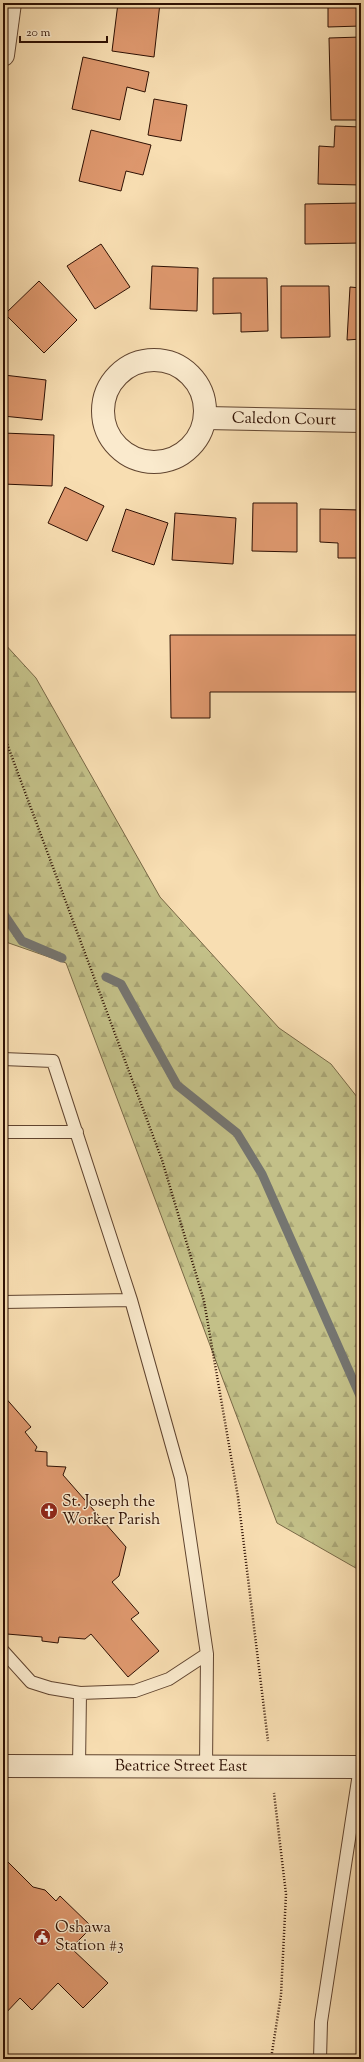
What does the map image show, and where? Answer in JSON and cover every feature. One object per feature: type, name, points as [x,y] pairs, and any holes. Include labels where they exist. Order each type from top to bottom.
[{"type":"street","points":[[3,55],[10,3]]},
{"type":"street","points":[[165,361],[174,364],[189,374],[200,388],[206,418],[196,441],[184,453],[168,461],[139,461],[123,452],[111,439],[104,423],[103,405],[109,386],[120,372],[142,362],[165,361]]},
{"type":"street","name":"Caledon Court","points":[[206,418],[361,421]]},
{"type":"street","name":"Beatrice Street East","points":[[3,1766],[360,1767]]},
{"type":"lane","points":[[3,1059],[53,1061],[131,1300],[181,1478],[207,1654],[206,1767]]},
{"type":"lane","points":[[3,1132],[77,1132]]},
{"type":"lane","points":[[3,1302],[131,1300]]},
{"type":"lane","points":[[3,1651],[31,1682],[50,1688],[80,1693],[135,1691],[169,1679],[207,1654]]},
{"type":"lane","points":[[79,1766],[80,1693]]},
{"type":"lane","name":"Beatrice Street East","points":[[320,2059],[321,2022],[360,1767]]},
{"type":"path","points":[[3,733],[162,1160],[204,1301],[238,1497],[268,1742]]},
{"type":"path","points":[[271,2059],[281,1995],[286,1894],[274,1793]]},
{"type":"green space","points":[[3,642],[36,678],[160,897],[279,1028],[331,1064],[361,1102],[361,1571],[277,1523],[66,963],[3,941]]},
{"type":"building","points":[[118,3],[160,3],[154,57],[112,51]]},
{"type":"building","points":[[328,3],[361,3],[361,26],[328,27]]},
{"type":"building","points":[[361,37],[361,120],[331,120],[329,38]]},
{"type":"building","points":[[83,57],[149,72],[145,92],[127,87],[120,120],[72,109]]},
{"type":"building","points":[[154,99],[187,105],[181,141],[148,135]]},
{"type":"building","points":[[335,126],[361,127],[361,185],[318,184],[319,146],[334,147]]},
{"type":"building","points":[[91,130],[151,145],[143,175],[126,171],[121,191],[79,181]]},
{"type":"building","points":[[361,203],[361,243],[305,244],[305,204]]},
{"type":"building","points":[[101,244],[130,287],[95,309],[67,266]]},
{"type":"building","points":[[152,266],[198,268],[197,311],[150,309]]},
{"type":"building","points":[[213,278],[267,278],[268,331],[241,332],[241,313],[213,314]]},
{"type":"building","points":[[39,281],[77,320],[44,353],[5,314]]},
{"type":"building","points":[[281,286],[329,286],[330,337],[281,338]]},
{"type":"building","points":[[350,287],[361,288],[361,339],[347,340]]},
{"type":"building","points":[[4,375],[46,380],[42,420],[3,416]]},
{"type":"building","points":[[3,433],[54,435],[52,486],[3,484]]},
{"type":"building","points":[[65,487],[104,506],[87,541],[48,523]]},
{"type":"building","points":[[253,503],[297,503],[297,552],[252,551]]},
{"type":"building","points":[[126,509],[168,523],[154,565],[112,551]]},
{"type":"building","points":[[320,509],[361,510],[361,558],[338,558],[338,543],[320,542]]},
{"type":"building","points":[[175,513],[236,518],[233,564],[172,560]]},
{"type":"building","points":[[170,635],[361,635],[361,692],[210,692],[210,718],[171,718]]},
{"type":"building","name":"St. Joseph the Worker Parish","points":[[3,1395],[31,1427],[25,1432],[37,1447],[35,1451],[47,1452],[47,1466],[66,1467],[63,1475],[126,1547],[119,1576],[112,1582],[139,1613],[131,1619],[159,1651],[128,1677],[91,1634],[85,1639],[59,1637],[58,1643],[42,1641],[42,1637],[7,1634],[3,1630]]},
{"type":"building","name":"Oshawa Station #3","points":[[7,1861],[33,1887],[45,1890],[56,1901],[60,1896],[92,1927],[71,1948],[108,1983],[83,2008],[58,1983],[32,2010],[20,1998],[3,2016],[3,1864]]},
{"type":"waterway","points":[[3,913],[22,941],[62,958]]},
{"type":"waterway","points":[[106,977],[121,984],[177,1085],[237,1133],[262,1174],[361,1398]]},
{"type":"place","name":"St. Joseph the Worker Parish","points":[[49,1511]]},
{"type":"place","name":"Oshawa Station #3","points":[[42,1937]]}]
